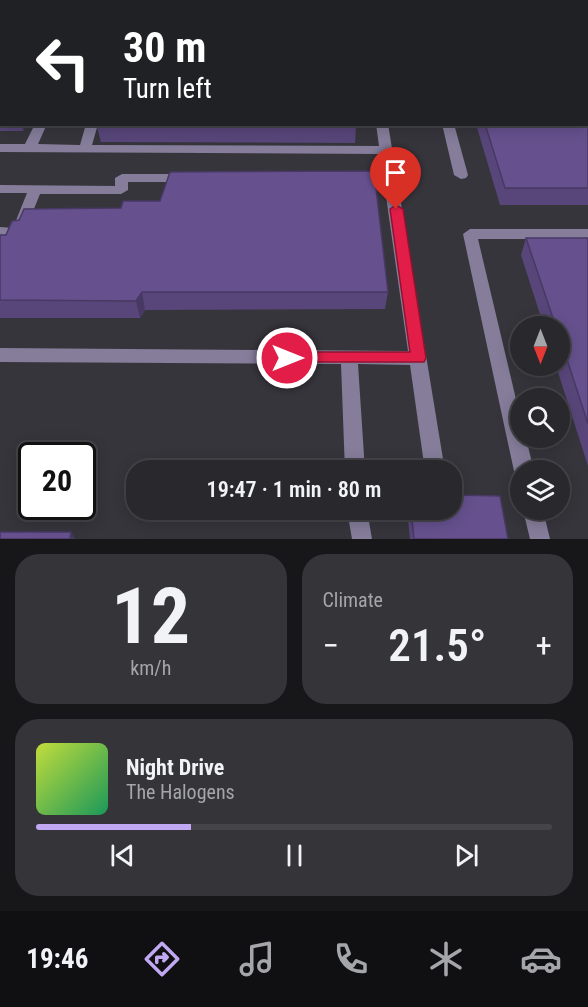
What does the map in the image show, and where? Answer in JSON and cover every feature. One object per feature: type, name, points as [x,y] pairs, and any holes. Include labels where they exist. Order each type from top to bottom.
[{"type":"lane","points":[[30,148],[40,126]]},
{"type":"lane","points":[[85,148],[91,126]]},
{"type":"lane","points":[[382,126],[433,460]]},
{"type":"lane","points":[[449,126],[461,175]]},
{"type":"lane","points":[[0,148],[387,150]]},
{"type":"lane","points":[[0,189],[121,190],[122,178],[204,178]]},
{"type":"lane","points":[[345,178],[392,178]]},
{"type":"lane","points":[[0,232],[18,233],[35,189]]},
{"type":"lane","points":[[521,460],[470,234],[588,234]]},
{"type":"lane","points":[[0,356],[418,358]]},
{"type":"lane","points":[[349,358],[354,460]]},
{"type":"lane","points":[[359,520],[362,539]]},
{"type":"lane","points":[[535,520],[540,539]]},
{"type":"building","points":[[356,126],[356,127],[97,127]]},
{"type":"building","points":[[486,126],[588,126],[588,188],[505,188]]},
{"type":"building","points":[[374,171],[388,292],[142,292],[136,301],[0,300],[0,235],[6,235],[12,221],[19,220],[24,209],[121,208],[123,201],[160,201],[170,172]]},
{"type":"building","points":[[526,238],[588,238],[588,424],[570,369],[570,316],[552,316]]},
{"type":"building","points":[[462,495],[500,496],[508,539],[414,539],[412,520],[462,520]]},
{"type":"building","points":[[0,532],[71,532],[70,539],[0,539]]},
{"type":"route","points":[[287,358],[418,358],[396,209]]}]
